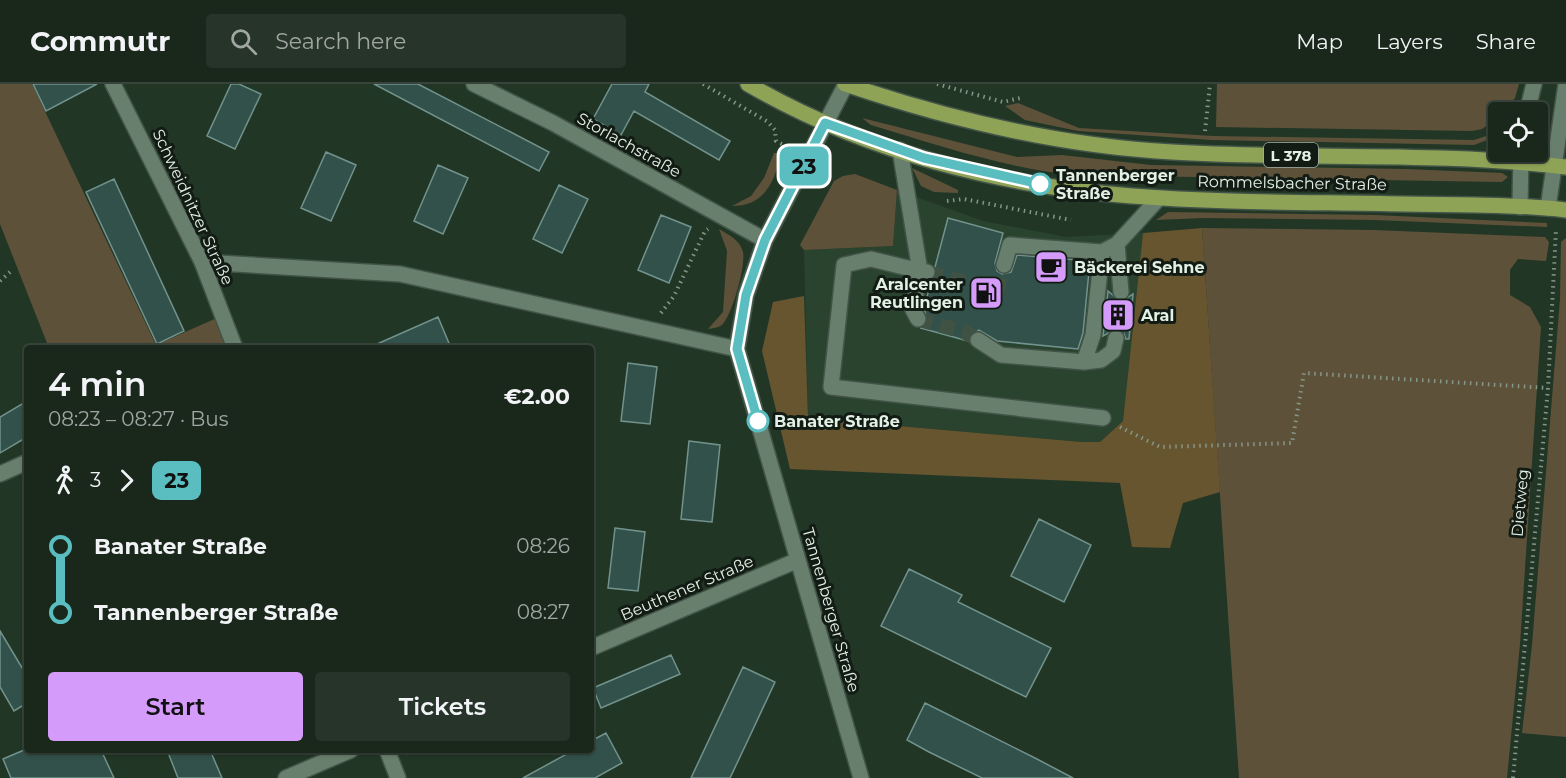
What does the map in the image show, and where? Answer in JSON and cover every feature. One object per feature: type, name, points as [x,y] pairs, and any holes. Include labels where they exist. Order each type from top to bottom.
[{"type":"main road","name":"Rommelsbacher Straße","points":[[748,84],[825,123],[900,150],[966,169],[1043,185],[1159,198],[1566,210]]},
{"type":"main road","name":"Rommelsbacher Straße","points":[[845,84],[909,104],[1027,135],[1080,144],[1173,152],[1488,157]]},
{"type":"main road","name":"Rommelsbacher Straße","points":[[1541,162],[1561,167]]},
{"type":"street","name":"Schweidnitzer Straße","points":[[113,84],[202,262],[234,345]]},
{"type":"street","name":"Storlachstraße","points":[[474,84],[553,123],[765,240]]},
{"type":"street","name":"Tannenberger Straße","points":[[845,84],[765,240],[746,295],[737,349],[861,778]]},
{"type":"street","points":[[1530,102],[1534,84]]},
{"type":"street","points":[[1548,208],[1561,167],[1566,84]]},
{"type":"street","points":[[900,150],[924,272],[913,310],[918,320]]},
{"type":"street","points":[[1520,207],[1521,162]]},
{"type":"street","points":[[1004,265],[1010,245],[1102,252],[1117,244],[1159,198]]},
{"type":"street","points":[[1117,244],[1121,292]]},
{"type":"street","points":[[1084,362],[1093,334],[1102,252]]},
{"type":"street","points":[[924,272],[871,259],[844,265],[831,387],[1103,418]]},
{"type":"street","points":[[202,262],[400,274],[737,349]]},
{"type":"street","points":[[978,340],[1001,355],[1084,362],[1101,360],[1113,351],[1116,338]]},
{"type":"street","points":[[0,474],[24,463]]},
{"type":"street","name":"Beuthener Straße","points":[[594,647],[798,560]]},
{"type":"street","points":[[286,778],[344,753]]},
{"type":"street","points":[[388,753],[398,778]]},
{"type":"path","points":[[703,84],[768,122],[775,130],[776,141],[782,144]]},
{"type":"path","points":[[937,84],[1003,102],[1020,98]]},
{"type":"path","points":[[1205,131],[1210,84]]},
{"type":"path","points":[[947,201],[964,199],[1071,220]]},
{"type":"path","points":[[654,331],[658,316],[674,296],[705,231],[711,228]]},
{"type":"path","name":"Dietweg","points":[[1513,778],[1548,388],[1556,231]]},
{"type":"path","points":[[0,281],[10,272]]},
{"type":"path","points":[[1103,418],[1160,447],[1292,443],[1304,374],[1548,388]]},
{"type":"shaded area","points":[[0,84],[32,84],[156,345],[48,345],[0,224]]},
{"type":"shaded area","points":[[1217,84],[1519,84],[1512,102],[1488,102],[1488,125],[1472,131],[1216,127]]},
{"type":"shaded area","points":[[1018,103],[1079,128],[1213,136],[1474,140],[1488,135],[1488,140],[1474,145],[1212,140],[1078,131],[1025,120],[1005,106]]},
{"type":"shaded area","points":[[862,118],[1017,157],[1062,155],[1151,165],[1406,169],[1502,173],[1508,177],[1502,182],[1074,175],[1022,167],[971,155],[871,125]]},
{"type":"shaded area","points":[[774,153],[781,153],[772,182],[767,190],[753,202],[732,206],[751,196],[764,178]]},
{"type":"shaded area","points":[[912,168],[958,190],[958,193],[934,192],[921,186]]},
{"type":"shaded area","points":[[855,174],[897,190],[893,246],[804,250],[800,245],[834,181],[843,176]]},
{"type":"shaded area","points":[[897,190],[983,221],[1066,237],[1143,233],[1123,421],[1100,442],[808,418],[804,250],[893,246]]},
{"type":"shaded area","points":[[1168,212],[1375,215],[1547,223],[1547,227],[1375,220],[1203,218],[1156,220]]},
{"type":"shaded area","points":[[1202,228],[1374,230],[1545,237],[1549,242],[1546,261],[1518,259],[1510,270],[1510,295],[1530,307],[1541,327],[1520,644],[1507,778],[1239,778]]},
{"type":"shaded area","points":[[1202,228],[1220,492],[1183,503],[1170,548],[1132,547],[1120,483],[790,469],[762,351],[773,302],[804,296],[808,418],[1100,442],[1123,421],[1143,233]]},
{"type":"shaded area","points":[[719,229],[739,244],[743,252],[742,268],[734,301],[726,320],[720,326],[708,329],[723,312],[727,251]]},
{"type":"shaded area","points":[[1566,238],[1566,737],[1522,733],[1532,645],[1560,299],[1561,242]]},
{"type":"shaded area","points":[[219,317],[230,345],[156,345]]},
{"type":"building","points":[[33,84],[97,84],[46,111]]},
{"type":"building","points":[[231,84],[239,84],[261,94],[235,149],[207,136]]},
{"type":"building","points":[[374,84],[418,84],[549,152],[539,171]]},
{"type":"building","points":[[612,84],[649,84],[645,92],[730,141],[719,160],[634,111],[621,135],[593,119]]},
{"type":"building","points":[[326,152],[356,165],[331,221],[301,208]]},
{"type":"building","points":[[438,165],[468,178],[443,234],[414,221]]},
{"type":"building","points":[[114,179],[184,331],[157,344],[86,192]]},
{"type":"building","points":[[559,185],[588,199],[562,253],[533,239]]},
{"type":"building","points":[[661,215],[691,227],[669,283],[638,270]]},
{"type":"building","points":[[948,218],[1003,233],[995,263],[997,271],[1002,274],[1011,272],[1017,255],[1090,261],[1083,333],[1078,349],[997,341],[979,330],[970,334],[968,341],[921,328],[928,320],[924,309],[931,281],[936,274],[935,267]]},
{"type":"building","name":"Aral","points":[[1108,291],[1121,302],[1133,294],[1129,339],[1126,339],[1123,331],[1118,328],[1103,336]]},
{"type":"building","points":[[438,317],[450,345],[375,345]]},
{"type":"building","points":[[628,363],[657,367],[650,424],[621,421]]},
{"type":"building","points":[[24,403],[24,439],[0,453],[0,417]]},
{"type":"building","points":[[689,441],[720,445],[712,522],[681,519]]},
{"type":"building","points":[[1039,519],[1091,545],[1064,602],[1011,576]]},
{"type":"building","points":[[615,528],[645,532],[638,591],[608,588]]},
{"type":"building","points":[[909,569],[962,595],[958,602],[1051,648],[1026,697],[881,626]]},
{"type":"building","points":[[0,631],[24,671],[24,705],[14,711],[0,687]]},
{"type":"building","points":[[671,655],[680,674],[601,708],[594,688]]},
{"type":"building","points":[[743,667],[775,682],[748,740],[730,778],[691,778]]},
{"type":"building","points":[[925,703],[1073,778],[982,778],[929,752],[907,740]]},
{"type":"building","points":[[606,733],[622,763],[595,778],[523,778],[569,753],[594,753],[594,739]]},
{"type":"building","points":[[24,750],[24,753],[102,753],[114,778],[11,778],[3,759]]},
{"type":"building","points":[[168,753],[211,753],[222,778],[178,778]]},
{"type":"tunnel","points":[[928,273],[997,290],[1004,265]]},
{"type":"tunnel","points":[[1116,338],[1121,292]]},
{"type":"tunnel","points":[[918,319],[965,332],[978,340]]},
{"type":"bus line","name":"23","points":[[758,421],[737,349],[746,295],[765,240],[825,123],[924,158],[1040,184]]},
{"type":"place","name":"Tannenberger Straße","points":[[1040,184]]},
{"type":"place","name":"Bäckerei Sehne","points":[[1051,267]]},
{"type":"place","name":"Aralcenter Reutlingen","points":[[986,293]]},
{"type":"place","name":"Aral","points":[[1118,315]]},
{"type":"place","name":"Banater Straße","points":[[758,421]]}]
